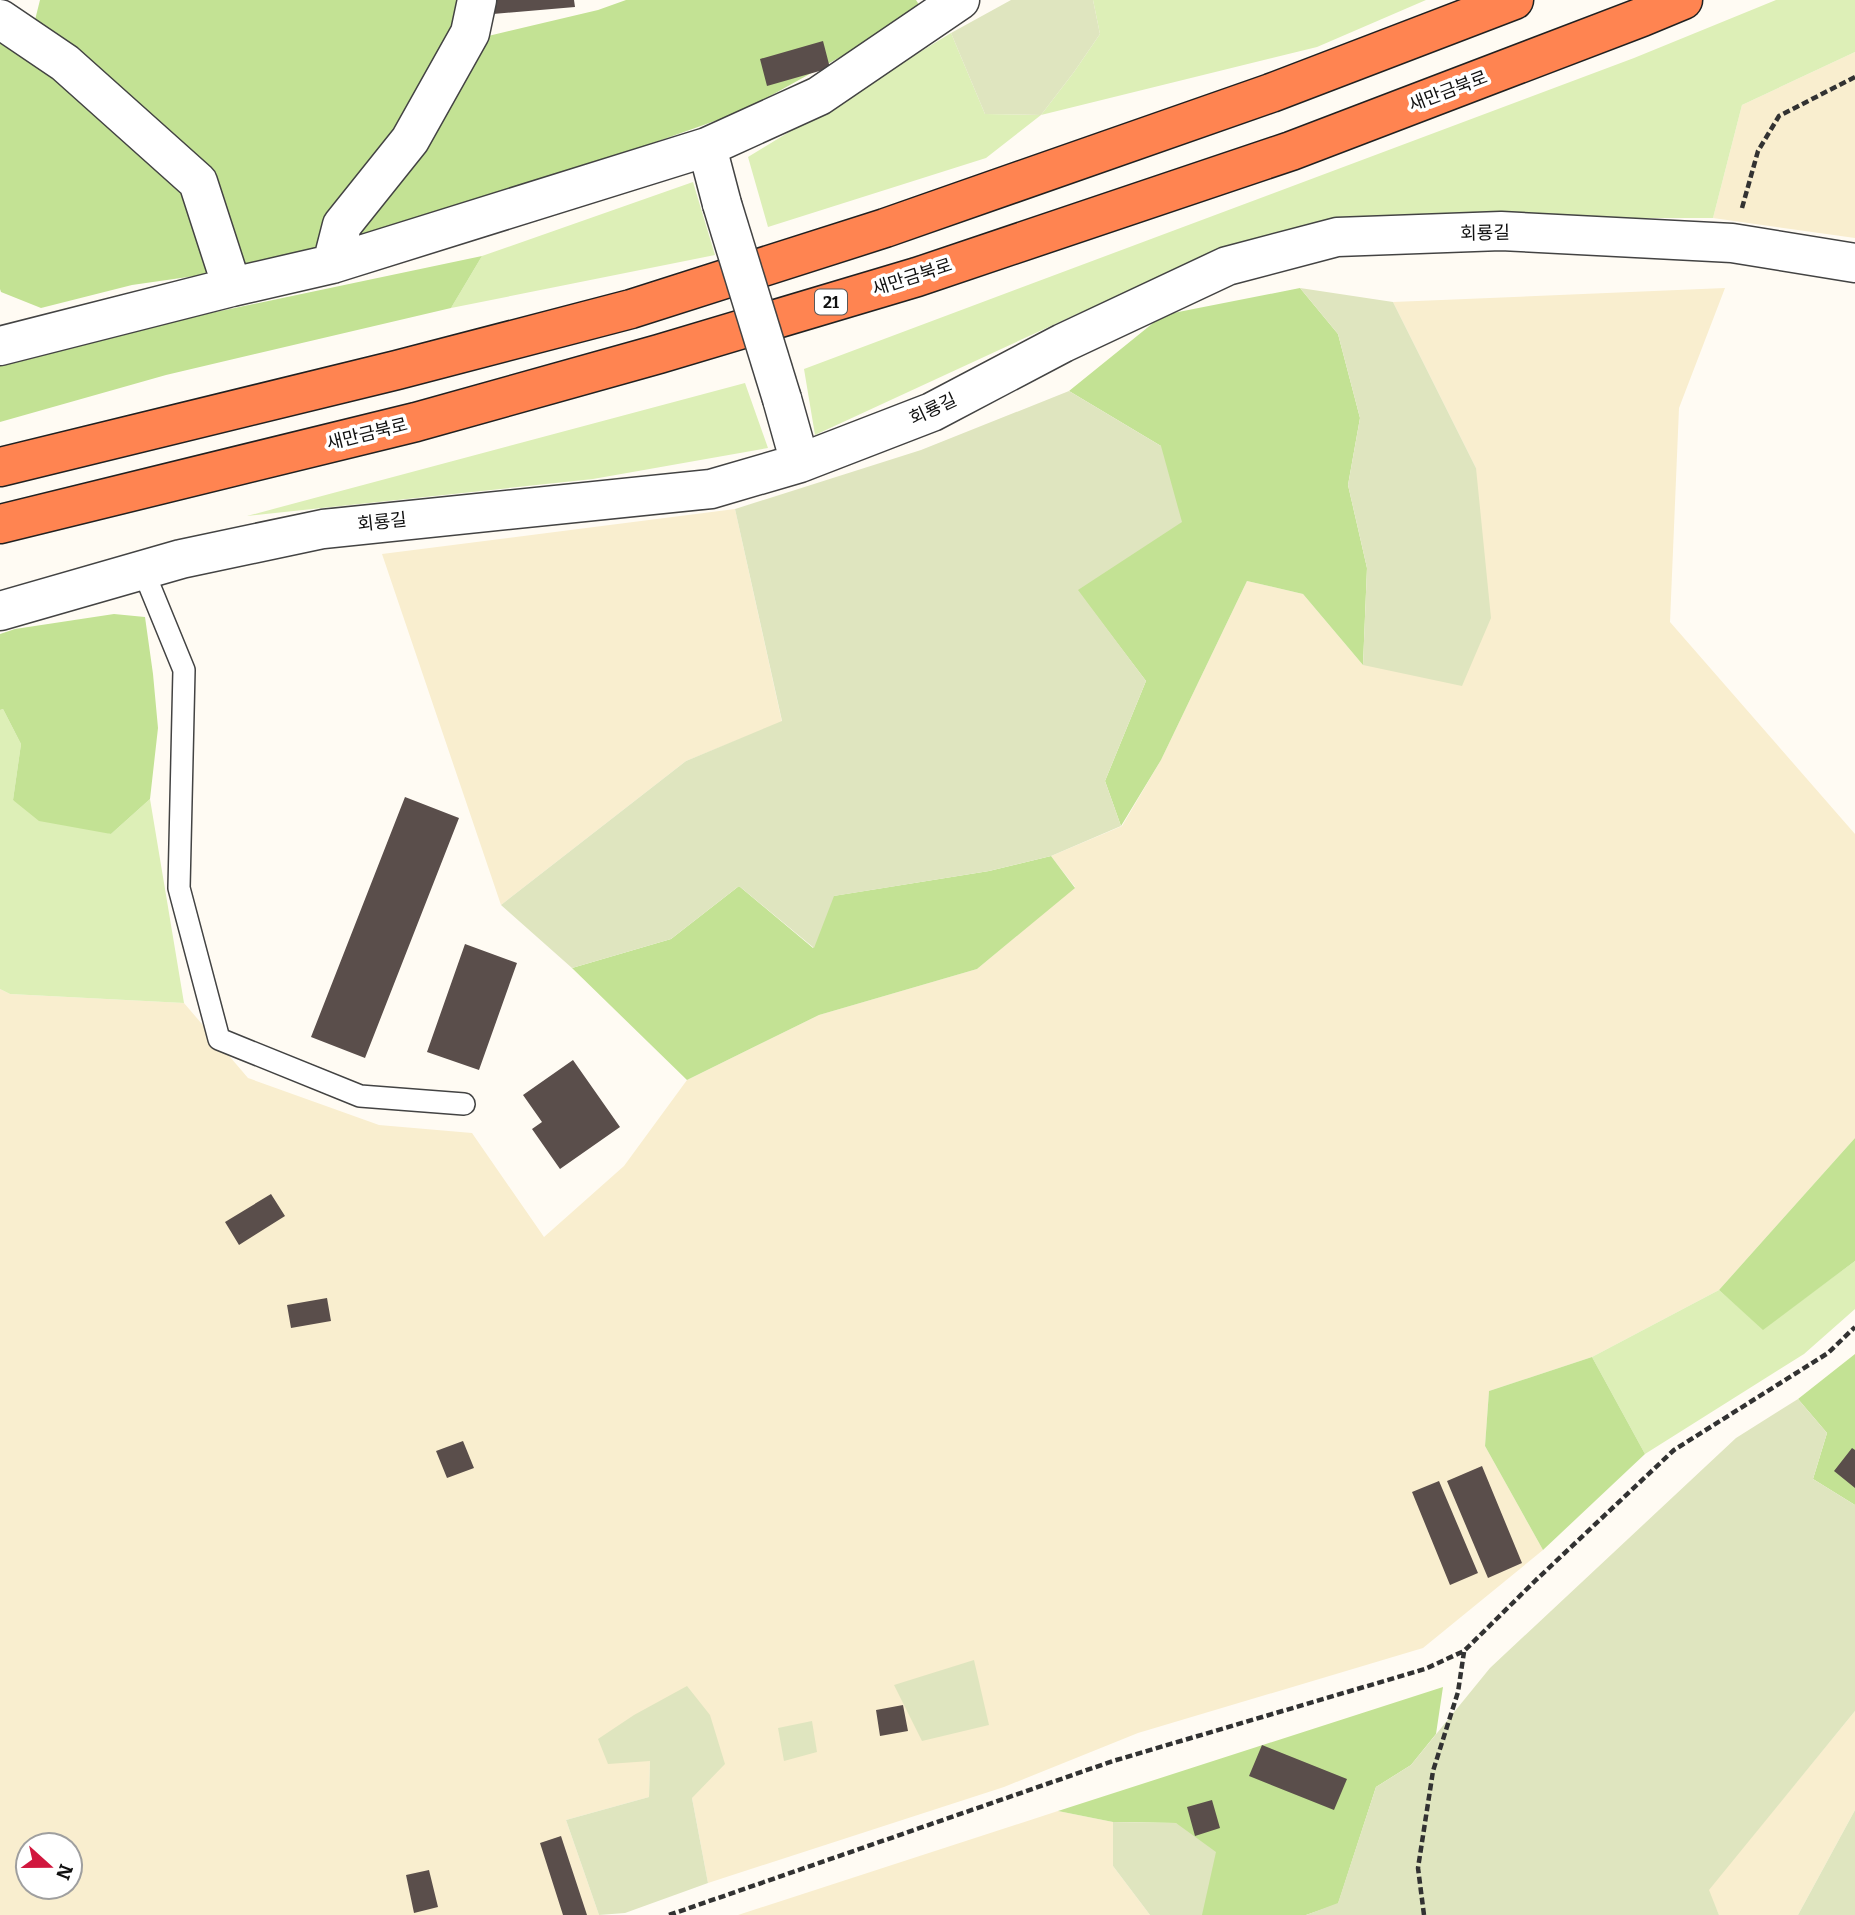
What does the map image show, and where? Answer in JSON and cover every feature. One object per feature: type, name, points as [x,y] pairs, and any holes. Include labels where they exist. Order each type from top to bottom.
[{"type":"highway","points":[[0,467],[397,370],[631,309],[898,223],[1270,93],[1514,0]]},
{"type":"highway","name":"새만금북로","points":[[0,524],[416,422],[659,354],[917,277],[1291,151],[1683,0]]},
{"type":"street","points":[[332,264],[342,225],[410,140],[470,33],[477,0]]},
{"type":"street","points":[[0,346],[332,264],[707,147],[819,96],[960,0]]},
{"type":"street","points":[[0,19],[65,63],[198,182],[232,287]]},
{"type":"street","points":[[707,147],[800,463]]},
{"type":"street","name":"회룡길","points":[[0,611],[181,559],[323,528],[710,489],[800,463],[932,412],[1063,343],[1227,266],[1337,237],[1501,231],[1732,243],[1855,263]]},
{"type":"lane","points":[[143,570],[184,670],[179,888],[219,1039],[360,1096],[464,1104]]},
{"type":"path","points":[[1732,243],[1758,151],[1779,116],[1855,77]]},
{"type":"path","points":[[669,1915],[1113,1761],[1425,1669],[1464,1651],[1674,1450],[1828,1353],[1855,1328]]},
{"type":"path","points":[[1424,1915],[1418,1868],[1433,1772],[1458,1692],[1464,1651]]},
{"type":"shaded area","points":[[1855,52],[1855,238],[1713,218],[1742,105]]},
{"type":"shaded area","points":[[1725,288],[1679,408],[1670,622],[1855,834],[1855,1138],[1719,1290],[1592,1357],[1489,1391],[1485,1446],[1543,1550],[1423,1648],[1138,1733],[1004,1787],[708,1883],[692,1798],[650,1761],[649,1797],[566,1820],[599,1915],[0,1915],[0,989],[10,994],[184,1003],[248,1078],[379,1125],[472,1133],[544,1237],[624,1166],[687,1080],[819,1015],[977,969],[1075,887],[1051,856],[1122,826],[1161,760],[1247,581],[1303,594],[1363,665],[1476,468],[1393,302]]},
{"type":"shaded area","points":[[735,509],[782,722],[686,761],[501,905],[382,554]]},
{"type":"shaded area","points":[[1855,1711],[1855,1810],[1798,1915],[1719,1915],[1708,1890]]},
{"type":"shaded area","points":[[1058,1811],[1113,1822],[1113,1866],[1150,1915],[738,1915]]},
{"type":"green space","points":[[40,0],[488,0],[484,37],[598,10],[626,0],[916,0],[923,11],[743,111],[526,188],[272,265],[132,285],[41,308],[1,292],[0,289],[0,37],[34,24]]},
{"type":"green space","points":[[1011,0],[1093,0],[1100,34],[1041,115],[985,114],[951,33]]},
{"type":"green space","points":[[1093,0],[1426,0],[1317,47],[1041,115],[1100,34]]},
{"type":"green space","points":[[1776,0],[1855,0],[1855,52],[1742,105],[1713,218],[1331,218],[1079,313],[815,435],[804,369],[1634,58]]},
{"type":"green space","points":[[951,33],[985,114],[1041,115],[986,158],[768,227],[748,157]]},
{"type":"green space","points":[[693,182],[715,255],[451,308],[482,256]]},
{"type":"green space","points":[[482,256],[451,308],[166,375],[0,422],[0,364],[206,314]]},
{"type":"green space","points":[[1300,288],[1338,334],[1360,418],[1348,485],[1367,568],[1363,665],[1303,594],[1247,581],[1161,760],[1121,826],[1105,781],[1146,681],[1077,590],[1161,446],[1069,391],[1163,315]]},
{"type":"green space","points":[[1300,288],[1393,302],[1476,468],[1491,618],[1462,686],[1363,665],[1367,568],[1348,485],[1360,418],[1338,334]]},
{"type":"green space","points":[[745,383],[768,448],[593,479],[247,516]]},
{"type":"green space","points":[[1069,391],[1161,446],[1182,522],[1078,590],[1146,681],[1105,781],[1121,826],[1051,856],[989,871],[834,896],[814,948],[739,886],[671,939],[572,968],[501,905],[686,761],[782,721],[735,509],[921,450]]},
{"type":"green space","points":[[114,614],[145,617],[158,728],[150,799],[111,834],[39,821],[13,800],[21,744],[3,709],[0,710],[0,634],[15,629]]},
{"type":"green space","points":[[3,709],[21,744],[13,800],[111,834],[150,799],[184,1003],[10,994],[0,989],[0,710]]},
{"type":"green space","points":[[1051,856],[1075,888],[977,969],[819,1015],[687,1080],[572,968],[671,939],[739,886],[813,948],[833,896],[989,871]]},
{"type":"green space","points":[[1855,1138],[1855,1261],[1763,1330],[1719,1290]]},
{"type":"green space","points":[[1855,1261],[1855,1309],[1804,1354],[1645,1454],[1592,1357],[1719,1290],[1763,1329]]},
{"type":"green space","points":[[1855,1354],[1855,1505],[1813,1479],[1827,1433],[1798,1399]]},
{"type":"green space","points":[[1592,1357],[1645,1454],[1543,1550],[1485,1446],[1489,1391]]},
{"type":"green space","points":[[1798,1399],[1827,1433],[1813,1479],[1855,1505],[1855,1711],[1709,1890],[1719,1915],[1306,1915],[1338,1903],[1376,1787],[1411,1765],[1490,1668],[1736,1438]]},
{"type":"green space","points":[[974,1660],[989,1725],[922,1741],[894,1685]]},
{"type":"green space","points":[[687,1686],[710,1715],[725,1764],[692,1798],[708,1883],[625,1913],[599,1915],[566,1820],[649,1797],[650,1761],[608,1764],[598,1739],[634,1715]]},
{"type":"green space","points":[[1443,1687],[1436,1734],[1411,1765],[1376,1787],[1338,1904],[1306,1915],[1202,1915],[1176,1823],[1113,1822],[1058,1811]]},
{"type":"green space","points":[[812,1721],[817,1752],[784,1761],[778,1728]]},
{"type":"green space","points":[[1855,1810],[1855,1915],[1798,1915]]},
{"type":"green space","points":[[1113,1822],[1176,1823],[1216,1852],[1202,1915],[1150,1915],[1113,1866]]},
{"type":"building","points":[[494,0],[574,0],[575,7],[493,14]]},
{"type":"building","points":[[823,41],[830,68],[767,86],[760,59]]},
{"type":"building","points":[[405,797],[459,818],[365,1058],[311,1037]]},
{"type":"building","points":[[465,944],[517,963],[479,1070],[427,1052]]},
{"type":"building","points":[[573,1060],[620,1127],[560,1169],[532,1129],[542,1122],[523,1095]]},
{"type":"building","points":[[271,1194],[285,1216],[239,1245],[225,1222]]},
{"type":"building","points":[[327,1298],[331,1321],[291,1328],[287,1305]]},
{"type":"building","points":[[463,1441],[474,1468],[447,1478],[436,1451]]},
{"type":"building","points":[[1852,1448],[1855,1450],[1855,1488],[1834,1471]]},
{"type":"building","points":[[1482,1466],[1522,1563],[1488,1578],[1447,1481]]},
{"type":"building","points":[[1439,1481],[1478,1573],[1450,1585],[1412,1492]]},
{"type":"building","points":[[903,1705],[908,1731],[880,1736],[876,1710]]},
{"type":"building","points":[[1262,1745],[1347,1779],[1334,1810],[1249,1776]]},
{"type":"building","points":[[1212,1800],[1220,1828],[1195,1836],[1187,1807]]},
{"type":"building","points":[[561,1836],[587,1915],[563,1915],[540,1843]]},
{"type":"building","points":[[429,1870],[438,1907],[414,1913],[406,1875]]}]
